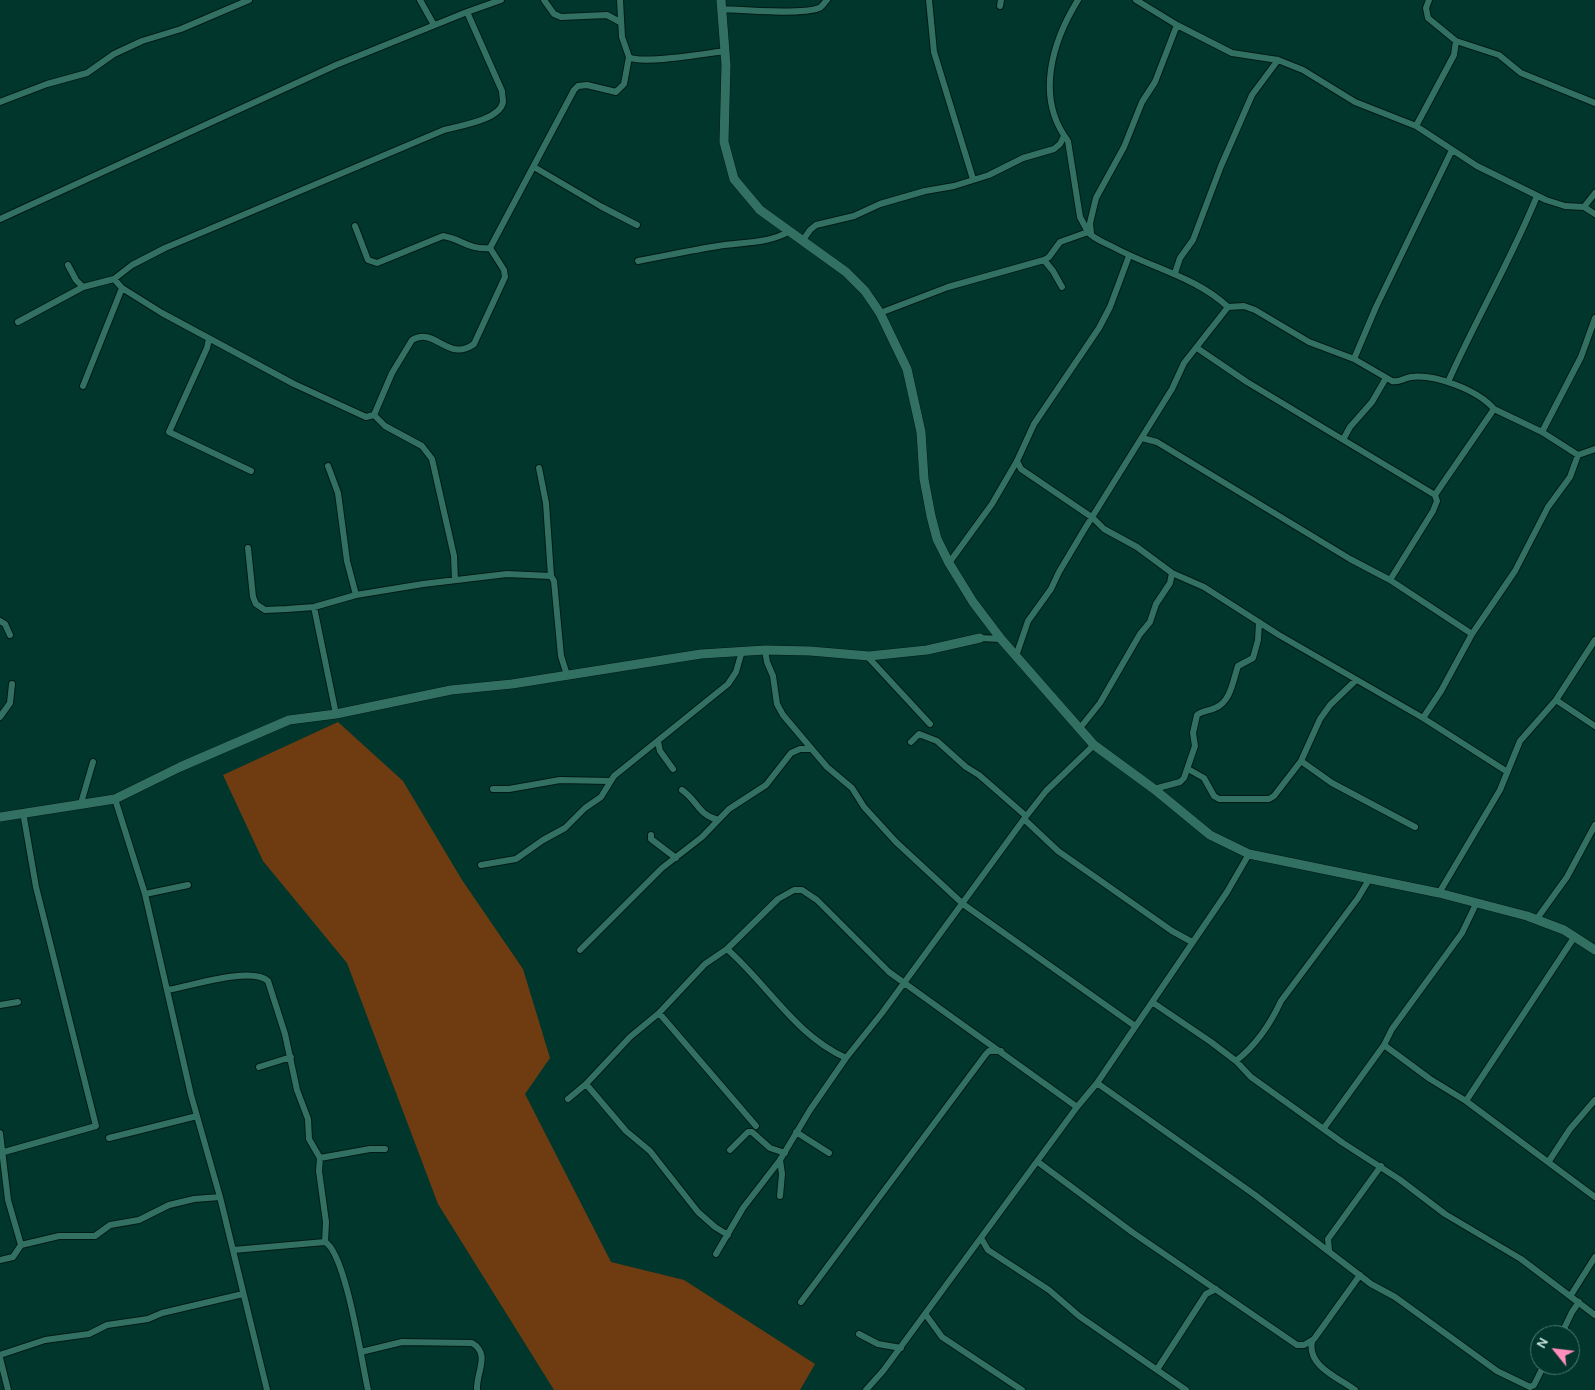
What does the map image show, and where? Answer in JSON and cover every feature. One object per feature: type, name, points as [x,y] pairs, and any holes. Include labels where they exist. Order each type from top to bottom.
[{"type":"street","points":[[0,102],[47,84],[87,72],[114,54],[142,41],[181,29],[249,0]]},
{"type":"street","points":[[420,0],[434,25]]},
{"type":"street","points":[[0,219],[336,65],[501,0]]},
{"type":"street","points":[[544,0],[554,14],[561,17],[607,15],[620,22]]},
{"type":"street","points":[[490,248],[574,90],[578,86],[587,85],[616,92],[624,84],[629,58],[622,37],[620,0]]},
{"type":"street","points":[[827,0],[820,8],[761,12],[721,4],[726,51],[724,142],[728,164],[734,179],[744,194],[760,210],[846,272],[865,291],[880,313],[907,369],[921,432],[924,479],[937,539],[973,602],[1001,639],[1094,745],[1154,789],[1210,835],[1249,854],[1439,893],[1536,920],[1575,936],[1595,950]]},
{"type":"street","points":[[929,0],[934,52],[973,179]]},
{"type":"street","points":[[1078,0],[1055,50],[1049,80],[1053,106],[1064,136],[1068,141],[1080,217],[1090,235],[1129,256],[1175,273],[1208,291],[1228,307],[1244,306],[1255,310],[1308,342],[1354,358],[1386,378],[1397,382],[1410,378],[1448,382],[1479,396],[1494,409],[1542,432],[1578,455]]},
{"type":"street","points":[[1136,0],[1177,25],[1232,53],[1278,60],[1303,70],[1355,102],[1416,126],[1478,166],[1537,196],[1565,206],[1584,207],[1595,214]]},
{"type":"street","points":[[1429,0],[1426,8],[1428,18],[1456,41],[1499,55],[1521,73],[1595,102]]},
{"type":"street","points":[[18,322],[83,286],[114,279],[132,265],[164,248],[444,130],[487,118],[497,112],[503,103],[502,90],[468,12]]},
{"type":"street","points":[[1090,235],[1090,223],[1096,198],[1127,141],[1142,102],[1155,82],[1177,25]]},
{"type":"street","points":[[1416,126],[1454,55],[1456,41]]},
{"type":"street","points":[[629,58],[635,60],[657,59],[726,51]]},
{"type":"street","points":[[1175,273],[1180,258],[1193,240],[1221,166],[1252,94],[1278,60]]},
{"type":"street","points":[[803,240],[816,225],[854,216],[880,204],[925,191],[954,186],[1054,149],[1060,144],[1064,136]]},
{"type":"street","points":[[1354,358],[1376,307],[1452,150]]},
{"type":"street","points":[[534,167],[637,225]]},
{"type":"street","points":[[1584,207],[1595,193]]},
{"type":"street","points":[[1448,382],[1495,290],[1537,196]]},
{"type":"street","points":[[355,226],[371,262],[378,264],[443,236],[453,238],[466,246],[490,248]]},
{"type":"street","points":[[638,262],[717,246],[767,240],[780,237],[790,231]]},
{"type":"street","points":[[880,313],[956,285],[1044,260],[1049,257],[1060,242],[1090,235]]},
{"type":"street","points":[[374,415],[392,373],[412,340],[417,337],[430,338],[453,350],[468,348],[474,344],[505,277],[504,270],[490,248]]},
{"type":"street","points":[[949,563],[992,504],[1017,461],[1034,424],[1099,328],[1110,307],[1129,256]]},
{"type":"street","points":[[1044,260],[1062,287]]},
{"type":"street","points":[[68,265],[76,280],[83,286]]},
{"type":"street","points":[[114,279],[122,288],[209,339],[362,416],[374,415],[385,426],[422,446],[432,459],[454,556],[455,580]]},
{"type":"street","points":[[83,386],[122,288]]},
{"type":"street","points":[[1016,656],[1028,621],[1046,597],[1062,567],[1172,389],[1184,363],[1228,307]]},
{"type":"street","points":[[1542,432],[1581,357],[1595,318]]},
{"type":"street","points":[[209,339],[207,348],[169,432],[251,471]]},
{"type":"street","points":[[1197,348],[1311,422],[1344,438],[1370,457],[1435,495],[1437,501],[1433,511],[1390,580]]},
{"type":"street","points":[[1344,438],[1350,427],[1372,402],[1386,378]]},
{"type":"street","points":[[1435,495],[1494,409]]},
{"type":"street","points":[[1142,438],[1157,442],[1350,559],[1390,580],[1472,634]]},
{"type":"street","points":[[1423,718],[1442,691],[1472,634],[1515,571],[1548,507],[1570,476],[1578,455],[1595,449]]},
{"type":"street","points":[[1017,461],[1021,469],[1093,518],[1104,529],[1138,547],[1172,573],[1204,587],[1259,622],[1423,718],[1506,771]]},
{"type":"street","points":[[328,466],[338,494],[347,561],[356,595]]},
{"type":"street","points":[[539,468],[546,503],[551,576],[554,581],[561,656],[567,675]]},
{"type":"street","points":[[1010,472],[1021,469]]},
{"type":"street","points":[[248,548],[254,597],[260,609],[314,606],[356,595],[455,580],[516,574],[551,576]]},
{"type":"street","points":[[1170,583],[1172,573]]},
{"type":"street","points":[[1080,728],[1100,702],[1140,634],[1150,622],[1158,598],[1170,583],[1182,577]]},
{"type":"street","points":[[314,606],[336,714]]},
{"type":"street","points":[[0,620],[5,624],[10,634]]},
{"type":"street","points":[[1154,789],[1180,782],[1188,769],[1194,746],[1193,733],[1197,715],[1220,706],[1234,685],[1238,666],[1253,658],[1258,640],[1259,622]]},
{"type":"street","points":[[980,638],[990,624]]},
{"type":"street","points":[[0,817],[115,799],[180,767],[289,720],[336,714],[451,690],[742,650],[810,651],[867,656],[927,650],[980,638],[1001,639]]},
{"type":"street","points":[[1439,893],[1500,790],[1506,771],[1520,742],[1556,700],[1595,640]]},
{"type":"street","points":[[481,865],[516,859],[543,840],[565,828],[585,808],[601,797],[609,781],[728,684],[736,672],[742,650]]},
{"type":"street","points":[[766,650],[767,662],[773,676],[777,704],[810,749],[827,767],[852,788],[864,807],[896,842],[963,904],[1135,1026]]},
{"type":"street","points":[[867,656],[930,724]]},
{"type":"street","points":[[1188,769],[1204,778],[1214,796],[1219,799],[1261,800],[1274,796],[1301,761],[1320,719],[1330,705],[1356,680]]},
{"type":"street","points":[[0,716],[10,703],[12,684]]},
{"type":"street","points":[[1556,700],[1595,726]]},
{"type":"street","points":[[912,742],[919,734],[937,741],[966,767],[986,781],[1058,851],[1172,931],[1192,942]]},
{"type":"street","points":[[800,749],[804,740]]},
{"type":"street","points":[[658,742],[660,751],[673,769]]},
{"type":"street","points":[[716,1254],[743,1208],[785,1153],[796,1132],[846,1058],[963,904],[1025,817],[1046,791],[1094,745]]},
{"type":"street","points":[[580,950],[629,899],[702,837],[718,820],[742,799],[766,785],[791,753],[800,749],[810,749]]},
{"type":"street","points":[[1301,761],[1332,783],[1415,827]]},
{"type":"street","points":[[81,803],[93,762]]},
{"type":"street","points":[[493,789],[509,789],[560,780],[609,781]]},
{"type":"street","points":[[682,790],[691,797],[702,813],[718,820]]},
{"type":"street","points":[[115,799],[145,894],[197,1116],[233,1250],[266,1388],[259,1390]]},
{"type":"street","points":[[4,1152],[96,1126],[36,887],[23,812]]},
{"type":"street","points":[[1536,920],[1567,877],[1592,835],[1595,825]]},
{"type":"street","points":[[651,835],[651,839],[676,858]]},
{"type":"street","points":[[866,1390],[926,1315],[1077,1107],[1097,1083],[1249,854]]},
{"type":"street","points":[[1236,1061],[1252,1048],[1281,1002],[1358,898],[1370,878]]},
{"type":"street","points":[[145,894],[188,885]]},
{"type":"street","points":[[568,1099],[586,1084],[630,1037],[659,1013],[705,964],[727,949],[778,898],[794,890],[802,890],[817,900],[876,962],[1002,1051],[1077,1107]]},
{"type":"street","points":[[1324,1128],[1384,1045],[1392,1029],[1462,933],[1476,904]]},
{"type":"street","points":[[1466,1101],[1575,936]]},
{"type":"street","points":[[727,949],[798,1025],[828,1048],[846,1058]]},
{"type":"street","points":[[168,990],[242,976],[264,977],[272,991],[291,1057],[295,1082],[308,1119],[309,1139],[320,1158],[319,1170],[326,1222],[325,1242]]},
{"type":"street","points":[[0,1005],[18,1002]]},
{"type":"street","points":[[1152,1002],[1236,1061],[1251,1077],[1343,1143],[1381,1166],[1445,1214],[1521,1258],[1595,1315]]},
{"type":"street","points":[[659,1013],[756,1126]]},
{"type":"street","points":[[1384,1045],[1436,1083],[1466,1101],[1595,1197]]},
{"type":"street","points":[[801,1302],[982,1059],[990,1051],[1002,1051]]},
{"type":"street","points":[[259,1067],[291,1057]]},
{"type":"street","points":[[1097,1083],[1319,1242],[1360,1276],[1395,1297],[1497,1371],[1524,1386],[1534,1385],[1539,1375]]},
{"type":"street","points":[[586,1084],[622,1127],[650,1151],[698,1212],[715,1227],[728,1235]]},
{"type":"street","points":[[1549,1161],[1570,1129],[1595,1100]]},
{"type":"street","points":[[109,1138],[197,1116]]},
{"type":"street","points":[[730,1150],[748,1132],[752,1132],[770,1148],[785,1153]]},
{"type":"street","points":[[796,1132],[829,1154]]},
{"type":"street","points":[[0,1133],[4,1152],[8,1200],[21,1245]]},
{"type":"street","points":[[320,1158],[370,1149],[385,1149]]},
{"type":"street","points":[[780,1160],[782,1174],[780,1196]]},
{"type":"street","points":[[1038,1162],[1132,1232],[1263,1320],[1289,1341],[1297,1345],[1312,1342]]},
{"type":"street","points":[[1319,1242],[1328,1239],[1381,1166]]},
{"type":"street","points":[[0,1260],[13,1257],[21,1245],[58,1236],[95,1236],[110,1225],[139,1220],[169,1205],[194,1199],[220,1197]]},
{"type":"street","points":[[981,1238],[988,1250],[993,1254],[1049,1290],[1079,1316],[1158,1368],[1186,1390]]},
{"type":"street","points":[[1328,1239],[1329,1250]]},
{"type":"street","points":[[233,1250],[325,1242],[331,1246],[337,1257],[361,1352],[368,1390]]},
{"type":"street","points":[[1571,1295],[1595,1257]]},
{"type":"street","points":[[1355,1390],[1322,1367],[1313,1358],[1310,1350],[1312,1342],[1360,1276]]},
{"type":"street","points":[[1158,1368],[1206,1294],[1216,1289]]},
{"type":"street","points":[[8,1390],[0,1356],[45,1340],[89,1334],[107,1325],[148,1319],[168,1311],[194,1307],[243,1294]]},
{"type":"street","points":[[1566,1325],[1572,1312],[1580,1302]]},
{"type":"street","points":[[926,1315],[942,1338],[1022,1390]]},
{"type":"street","points":[[858,1334],[878,1344],[901,1348]]},
{"type":"street","points":[[361,1352],[402,1342],[472,1343],[482,1353],[482,1361],[476,1379],[477,1390]]},
{"type":"shaded area","points":[[338,722],[403,781],[462,880],[523,969],[550,1058],[525,1094],[611,1262],[684,1280],[815,1364],[800,1390],[554,1390],[438,1204],[347,963],[263,861],[223,775]]}]
